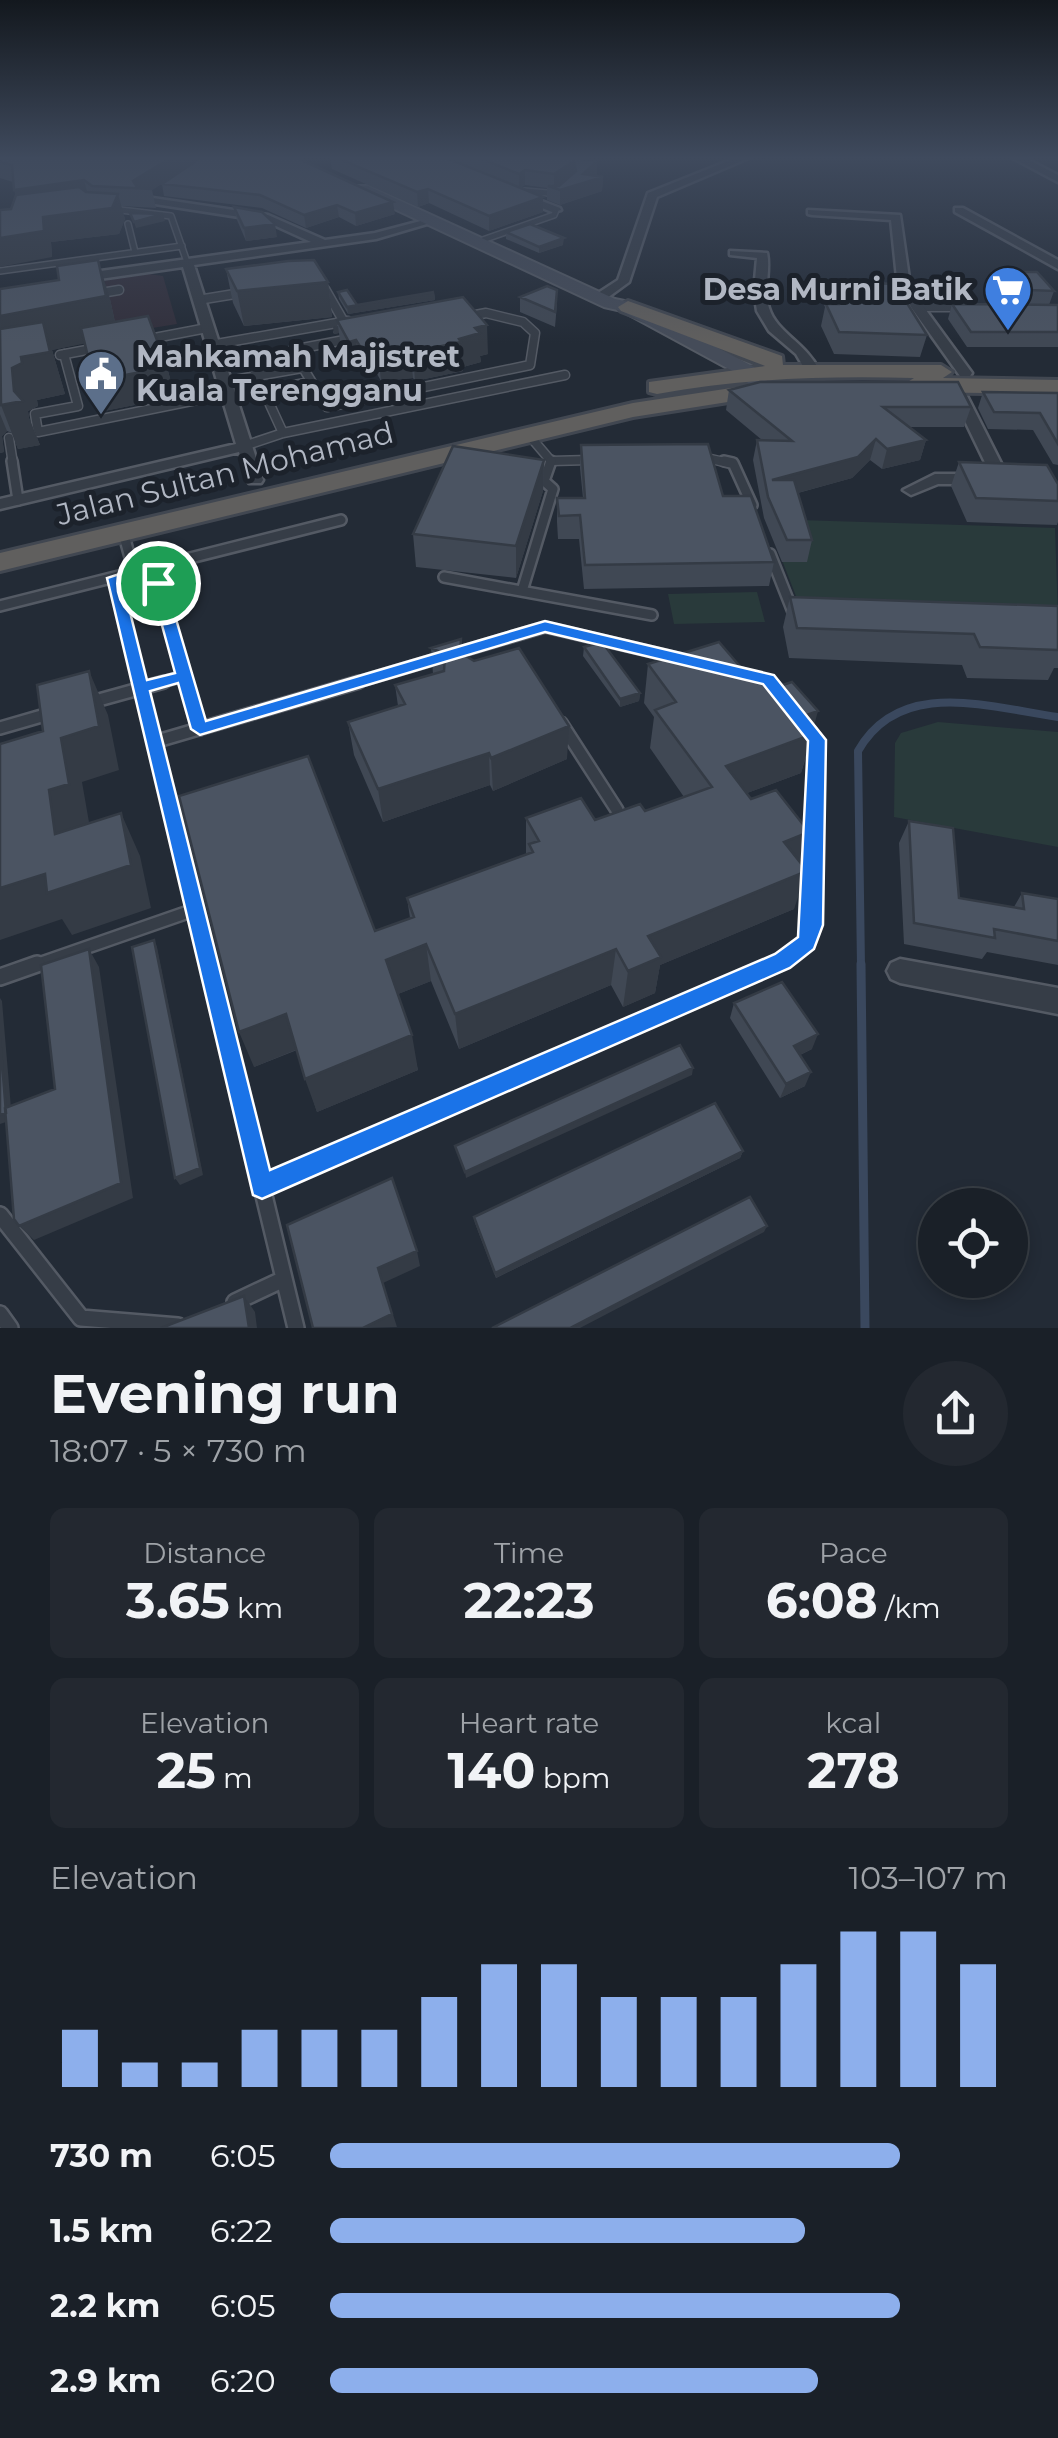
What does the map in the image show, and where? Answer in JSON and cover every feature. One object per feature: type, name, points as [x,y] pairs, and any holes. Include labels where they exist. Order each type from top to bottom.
[{"type":"highway","points":[[612,303],[713,342],[808,369]]},
{"type":"highway","points":[[649,326],[670,345],[675,359],[670,379],[656,387]]},
{"type":"highway","name":"Jalan Sultan Mohamad","points":[[0,540],[656,387],[808,369],[1058,387]]},
{"type":"highway","name":"Jalan Sultan Mohamad","points":[[0,562],[456,460],[528,434],[633,410],[762,390],[1058,374]]},
{"type":"highway","points":[[633,410],[746,375],[850,384]]},
{"type":"main road","points":[[428,219],[612,303],[746,375]]},
{"type":"main road","points":[[612,303],[746,375]]},
{"type":"street","points":[[270,219],[323,244]]},
{"type":"street","points":[[612,303],[644,219]]},
{"type":"street","points":[[896,219],[903,278],[960,379],[1001,479]]},
{"type":"street","points":[[974,219],[1058,265]]},
{"type":"street","points":[[72,282],[323,244],[432,221]]},
{"type":"street","points":[[734,254],[764,256],[761,308],[774,330],[805,349],[808,369]]},
{"type":"street","points":[[187,262],[241,447],[255,480]]},
{"type":"street","points":[[0,504],[241,447]]},
{"type":"street","points":[[911,490],[935,479],[1020,480]]},
{"type":"street","points":[[900,971],[1058,1001]]},
{"type":"lane","points":[[127,219],[136,252]]},
{"type":"lane","points":[[172,219],[187,262]]},
{"type":"lane","points":[[477,242],[543,219]]},
{"type":"lane","points":[[0,271],[182,246]]},
{"type":"lane","points":[[322,286],[344,322]]},
{"type":"lane","points":[[90,294],[119,290]]},
{"type":"lane","points":[[198,300],[240,293],[252,296]]},
{"type":"lane","points":[[917,307],[968,307]]},
{"type":"lane","points":[[486,314],[524,322],[535,333],[530,364],[327,407],[302,368],[294,349],[486,314]]},
{"type":"lane","points":[[211,344],[360,320]]},
{"type":"lane","points":[[141,340],[206,328]]},
{"type":"lane","points":[[48,357],[103,347]]},
{"type":"lane","points":[[64,354],[78,406],[35,414],[38,432],[226,392],[264,392],[310,382]]},
{"type":"lane","points":[[248,360],[283,433]]},
{"type":"lane","points":[[226,392],[256,376],[302,368]]},
{"type":"lane","points":[[241,447],[283,433],[565,374]]},
{"type":"lane","points":[[450,382],[460,396]]},
{"type":"lane","points":[[528,434],[551,461]]},
{"type":"lane","points":[[8,438],[18,500]]},
{"type":"lane","points":[[690,457],[733,463],[758,523]]},
{"type":"lane","points":[[551,461],[611,459]]},
{"type":"lane","points":[[544,481],[551,461]]},
{"type":"lane","points":[[522,591],[553,489],[544,481],[524,479]]},
{"type":"lane","points":[[0,606],[342,520]]},
{"type":"lane","points":[[123,532],[134,572]]},
{"type":"lane","points":[[765,540],[792,612],[802,617]]},
{"type":"lane","points":[[153,568],[200,729]]},
{"type":"lane","points":[[444,577],[652,615]]},
{"type":"lane","points":[[114,578],[296,1328]]},
{"type":"lane","points":[[154,742],[545,626],[694,662]]},
{"type":"lane","points":[[507,638],[518,654]]},
{"type":"lane","points":[[474,647],[482,661]]},
{"type":"lane","points":[[402,669],[410,683]]},
{"type":"lane","points":[[262,1186],[782,961],[806,942],[812,925],[817,740],[768,679],[731,670]]},
{"type":"lane","points":[[79,706],[184,676]]},
{"type":"lane","points":[[549,703],[617,810]]},
{"type":"lane","points":[[0,728],[63,710]]},
{"type":"lane","points":[[0,977],[194,910]]},
{"type":"lane","points":[[0,1215],[81,1318],[181,1326],[198,1318]]},
{"type":"lane","points":[[215,1310],[284,1279]]},
{"type":"lane","points":[[0,1314],[10,1328]]},
{"type":"shaded area","points":[[149,274],[163,276],[177,324],[0,353],[0,296]]},
{"type":"shaded area","points":[[766,519],[1055,528],[1058,618],[801,609]]},
{"type":"shaded area","points":[[757,592],[765,622],[674,624],[668,594]]},
{"type":"shaded area","points":[[938,722],[1058,732],[1058,847],[894,817],[895,743],[901,733]]},
{"type":"building","points":[[0,219],[43,219],[44,231],[0,238]]},
{"type":"building","points":[[240,219],[270,219],[275,224],[244,228]]},
{"type":"building","points":[[530,224],[564,238],[539,247],[506,232]]},
{"type":"building","points":[[98,260],[106,296],[0,316],[0,289],[59,280],[57,266]]},
{"type":"building","points":[[314,260],[328,282],[237,291],[226,269],[288,261]]},
{"type":"building","points":[[993,272],[1037,272],[1054,291],[1006,289]]},
{"type":"building","points":[[827,281],[895,284],[927,335],[839,332],[826,304],[838,304]]},
{"type":"building","points":[[547,286],[557,290],[555,312],[520,297]]},
{"type":"building","points":[[347,290],[357,305],[434,292],[347,307],[338,292]]},
{"type":"building","points":[[463,297],[487,325],[475,328],[480,333],[459,339],[461,342],[413,352],[410,348],[378,352],[373,345],[361,348],[356,340],[349,342],[337,320]]},
{"type":"building","points":[[952,304],[1058,305],[1058,332],[971,332]]},
{"type":"building","points":[[148,316],[167,367],[94,381],[81,328]]},
{"type":"building","points":[[43,322],[50,352],[21,357],[22,363],[12,368],[14,391],[23,401],[1,405],[0,329]]},
{"type":"building","points":[[760,382],[958,382],[971,407],[883,407],[926,440],[887,449],[876,439],[858,457],[772,480],[794,480],[812,540],[787,540],[768,497],[757,440],[792,441],[729,390]]},
{"type":"building","points":[[983,392],[1058,393],[1058,444],[1040,413],[994,412]]},
{"type":"building","points":[[708,444],[723,496],[751,496],[774,562],[585,565],[580,515],[559,516],[557,498],[585,498],[581,445]]},
{"type":"building","points":[[453,446],[544,460],[516,546],[413,534]]},
{"type":"building","points":[[959,462],[1047,465],[1058,484],[1058,501],[976,498]]},
{"type":"building","points":[[790,597],[1058,606],[1058,650],[980,647],[974,634],[797,628]]},
{"type":"building","points":[[461,639],[460,652],[474,661],[519,648],[569,726],[491,758],[489,753],[378,789],[348,722],[405,704],[395,685],[444,671],[445,654],[431,648]]},
{"type":"building","points":[[602,642],[640,693],[620,699],[584,647]]},
{"type":"building","points":[[719,642],[750,678],[760,674],[773,688],[792,682],[818,711],[798,718],[813,734],[726,766],[751,799],[776,790],[809,832],[784,842],[807,871],[648,936],[661,957],[628,971],[616,949],[455,1014],[426,944],[386,960],[412,1035],[305,1079],[286,1014],[239,1032],[179,796],[308,756],[375,931],[414,917],[407,898],[533,852],[529,844],[539,841],[526,818],[581,798],[595,820],[640,804],[645,811],[712,787],[655,710],[676,702],[648,664]]},
{"type":"building","points":[[89,671],[99,726],[61,738],[69,784],[49,790],[55,834],[121,813],[131,865],[47,893],[45,874],[0,888],[0,744],[43,731],[37,685]]},
{"type":"building","points":[[909,821],[953,828],[959,898],[1024,909],[1022,893],[1058,899],[1058,941],[994,929],[995,938],[914,923]]},
{"type":"building","points":[[154,940],[200,1168],[175,1178],[132,947]]},
{"type":"building","points":[[89,949],[121,1183],[19,1226],[14,1219],[5,1108],[55,1089],[41,965]]},
{"type":"building","points":[[782,982],[818,1034],[794,1046],[811,1072],[786,1084],[734,1003]]},
{"type":"building","points":[[0,1038],[6,1113],[0,1115]]},
{"type":"building","points":[[680,1045],[693,1068],[465,1172],[455,1146]]},
{"type":"building","points":[[715,1103],[743,1151],[495,1273],[474,1217]]},
{"type":"building","points":[[392,1178],[417,1251],[378,1268],[392,1314],[363,1328],[313,1328],[287,1225]]},
{"type":"building","points":[[750,1197],[767,1226],[570,1328],[492,1328]]},
{"type":"building","points":[[244,1296],[249,1328],[161,1328]]},
{"type":"waterway","points":[[861,967],[858,751],[876,728],[897,713],[921,705],[948,703],[1058,717]]},
{"type":"waterway","points":[[861,964],[865,1328]]},
{"type":"place","name":"Desa Murni Batik","points":[[1008,332]]},
{"type":"place","name":"Mahkamah Majistret Kuala Terengganu","points":[[101,416]]},
{"type":"route","points":[[158,583],[153,568],[114,578],[141,688],[184,676],[200,729],[545,626],[768,679],[817,740],[812,925],[806,942],[782,961],[262,1186],[141,688],[184,676],[158,583]]}]
